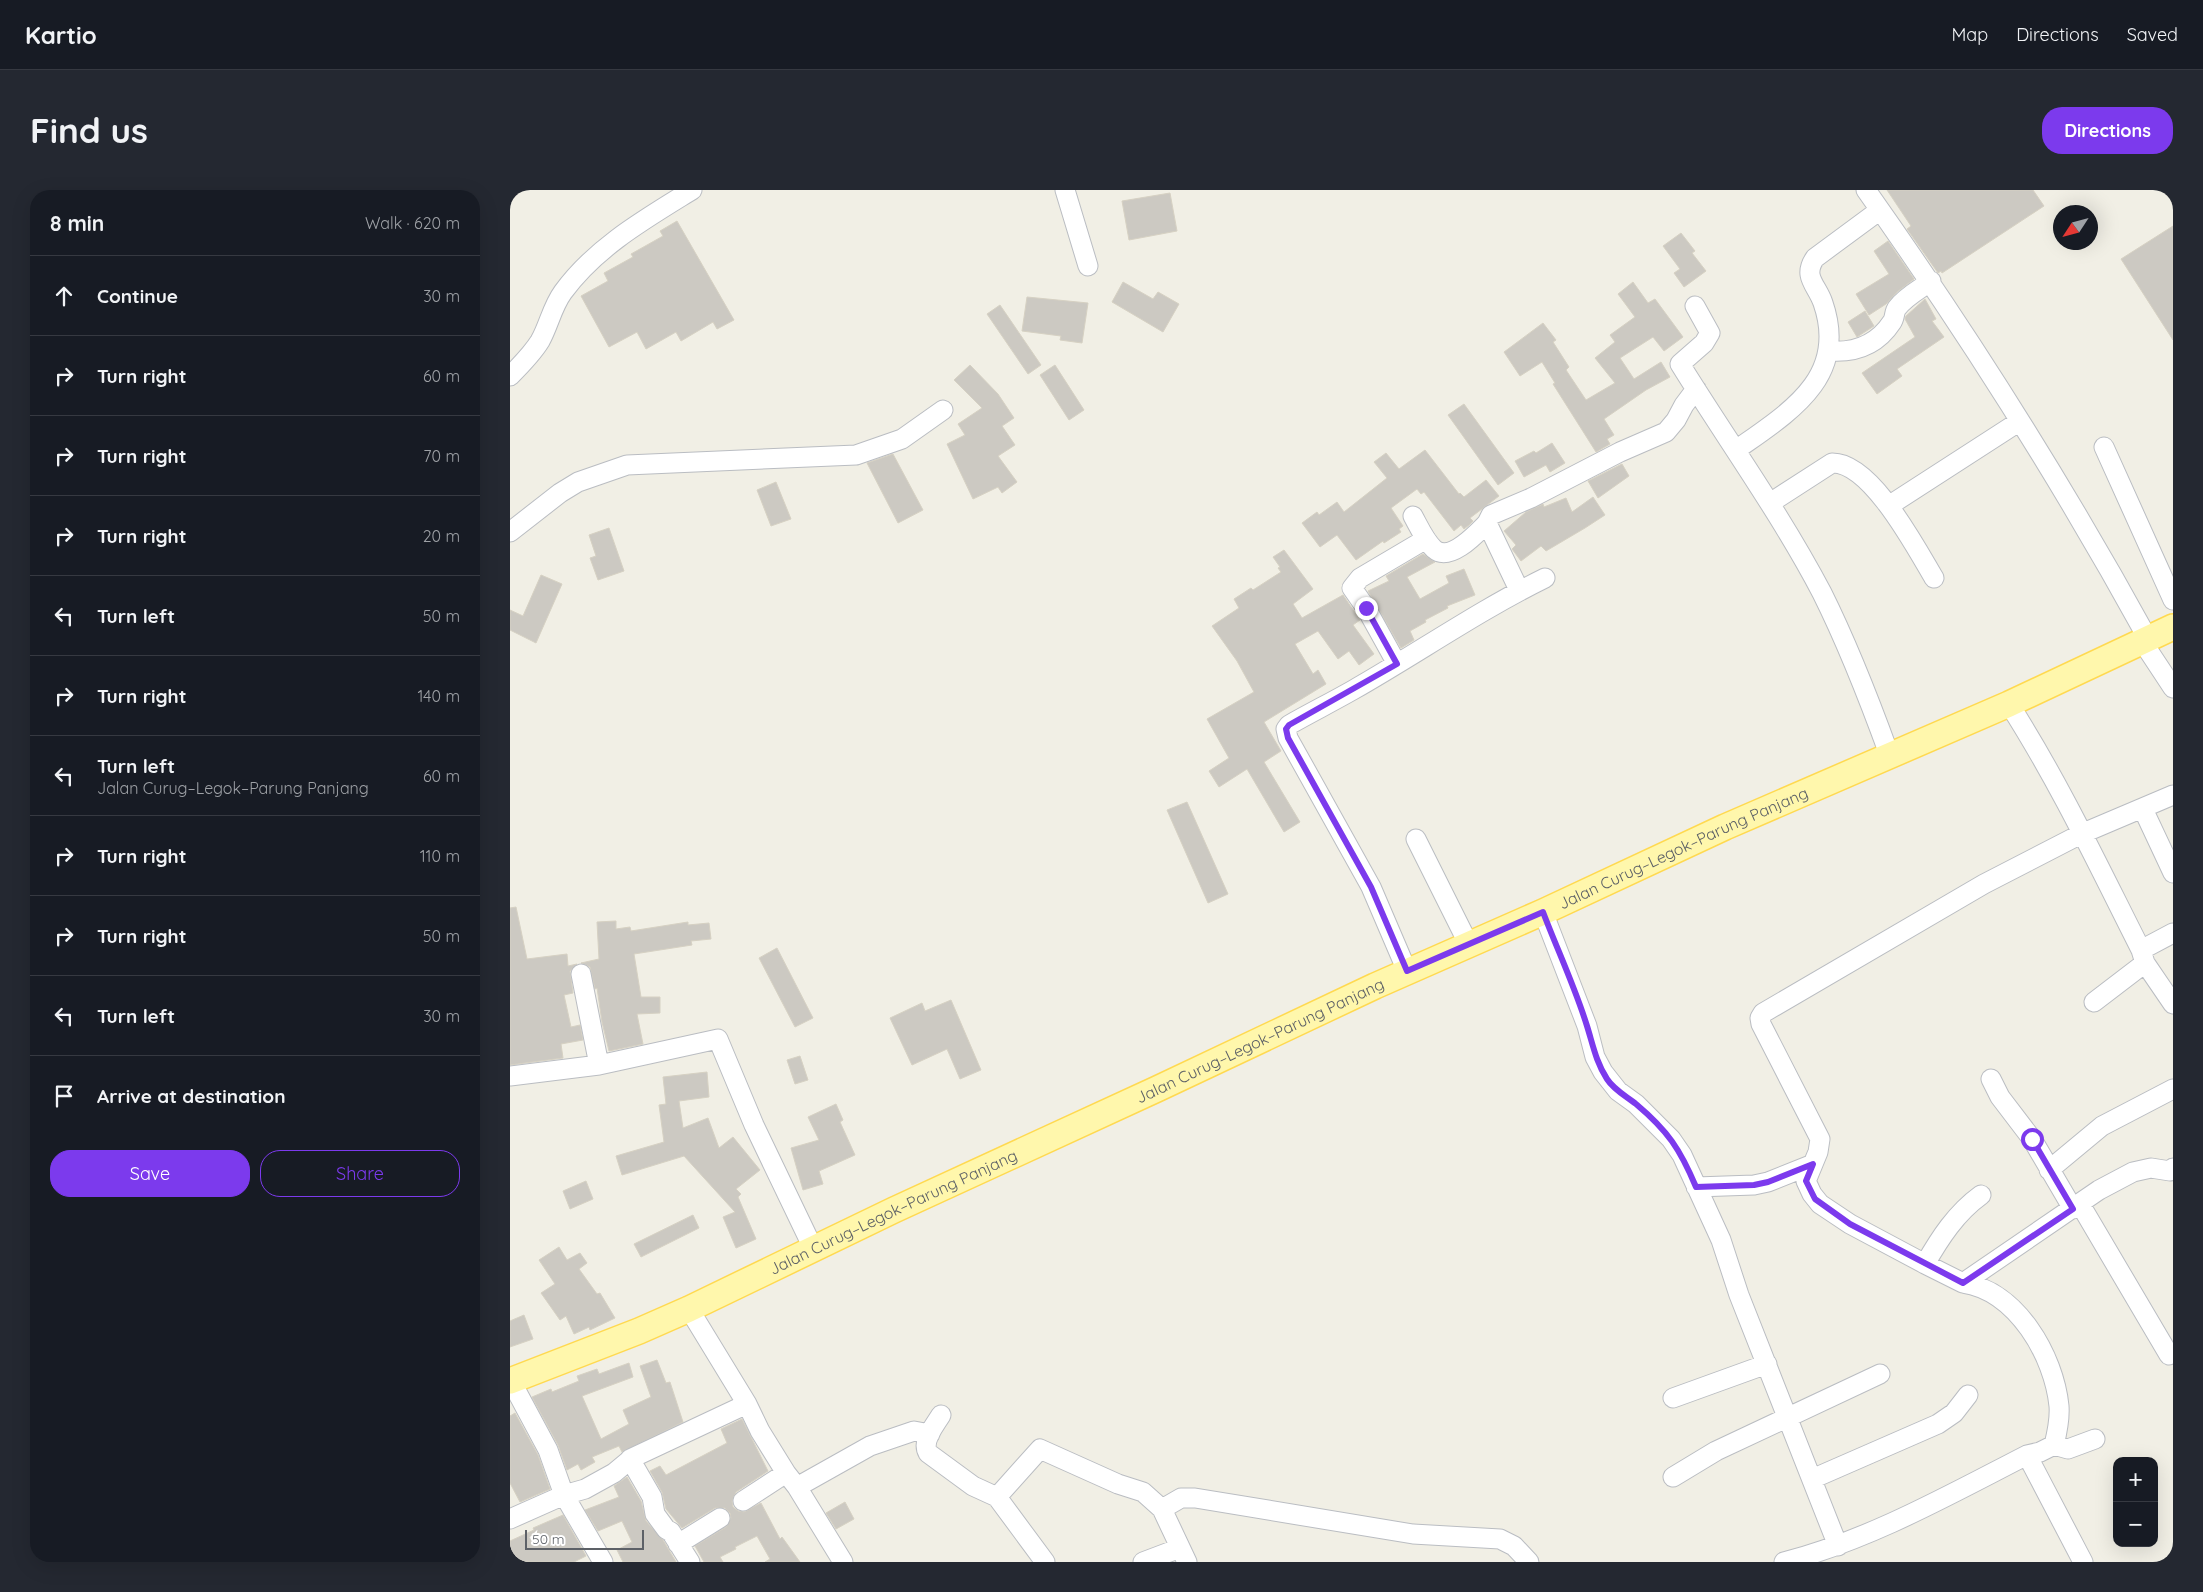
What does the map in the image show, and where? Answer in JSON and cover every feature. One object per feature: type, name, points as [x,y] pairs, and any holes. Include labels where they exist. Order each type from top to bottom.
[{"type":"main road","name":"Jalan Curug–Legok–Parung Panjang","points":[[511,1381],[639,1331],[689,1309],[813,1248],[1407,971],[1543,912],[1725,827],[1889,754],[2009,704],[2173,627]]},
{"type":"street","points":[[510,376],[540,340],[554,306],[587,264],[604,249],[692,190]]},
{"type":"street","points":[[1065,190],[1088,266]]},
{"type":"street","points":[[1866,190],[1930,281],[2090,534],[2145,640],[2173,688]]},
{"type":"street","points":[[1736,450],[1798,405],[1821,370],[1829,351],[1830,330],[1823,302],[1809,274],[1809,267],[1815,258],[1880,210]]},
{"type":"street","points":[[1829,351],[1844,352],[1861,348],[1875,341],[1893,320],[1896,308],[1930,281]]},
{"type":"street","points":[[1695,306],[1710,333],[1704,343],[1680,364],[1770,503],[1822,593],[1842,636],[1889,754]]},
{"type":"street","points":[[1413,516],[1436,551],[1454,550],[1470,540],[1487,523],[1491,515],[1531,498],[1620,452],[1666,432],[1696,390]]},
{"type":"street","points":[[510,532],[560,493],[578,482],[627,465],[856,455],[902,440],[943,410]]},
{"type":"street","points":[[1890,506],[2020,421]]},
{"type":"street","points":[[2104,446],[2173,600]]},
{"type":"street","points":[[1770,503],[1832,463],[1839,463],[1864,478],[1890,506],[1934,578]]},
{"type":"street","points":[[1487,523],[1520,590]]},
{"type":"street","points":[[1397,664],[1366,608],[1352,588],[1360,578],[1426,538]]},
{"type":"street","points":[[1407,971],[1371,887],[1288,738],[1286,729],[1289,725],[1397,664],[1520,590],[1545,578]]},
{"type":"street","points":[[2009,704],[2033,742],[2081,834],[2093,853],[2143,956],[2173,1004]]},
{"type":"street","points":[[2054,1445],[2059,1407],[2049,1367],[2027,1324],[2001,1298],[1976,1285],[1963,1283],[1850,1224],[1820,1204],[1812,1194],[1806,1181],[1818,1152],[1820,1139],[1761,1024],[1760,1018],[1763,1012],[1984,884],[2081,834],[2173,795]]},
{"type":"street","points":[[2143,809],[2173,873]]},
{"type":"street","points":[[1416,840],[1468,943]]},
{"type":"street","points":[[1543,912],[1587,1026],[1595,1058],[1603,1072],[1613,1086],[1636,1104],[1671,1139],[1682,1154],[1720,1240],[1738,1295],[1788,1416],[1838,1546]]},
{"type":"street","points":[[2094,1002],[2143,956],[2173,933]]},
{"type":"street","points":[[581,974],[599,1065]]},
{"type":"street","points":[[510,1076],[599,1065],[718,1039],[754,1125],[813,1248]]},
{"type":"street","points":[[1991,1079],[2000,1097],[2032,1139],[2050,1170],[2076,1207],[2170,1355]]},
{"type":"street","points":[[2050,1170],[2102,1126],[2173,1089]]},
{"type":"street","points":[[1696,1187],[1754,1185],[1768,1182],[1813,1164]]},
{"type":"street","points":[[1963,1283],[2099,1190],[2133,1172],[2151,1168],[2172,1172]]},
{"type":"street","points":[[1925,1264],[1944,1232],[1968,1205],[1981,1195]]},
{"type":"street","points":[[689,1309],[747,1404],[760,1431],[843,1562]]},
{"type":"street","points":[[1673,1398],[1767,1364]]},
{"type":"street","points":[[1673,1477],[1716,1451],[1880,1374]]},
{"type":"street","points":[[511,1381],[548,1450],[564,1495],[598,1561]]},
{"type":"street","points":[[1812,1479],[1938,1424],[1954,1413],[1968,1396]]},
{"type":"street","points":[[510,1519],[564,1495],[586,1489],[614,1473],[630,1459],[660,1443],[747,1404]]},
{"type":"street","points":[[941,1414],[925,1448],[973,1486],[997,1497],[1045,1562]]},
{"type":"street","points":[[743,1501],[870,1446],[914,1431],[930,1434]]},
{"type":"street","points":[[1784,1562],[1808,1559],[1838,1546],[1923,1508],[2027,1455],[2040,1452],[2054,1445],[2068,1449],[2095,1439]]},
{"type":"street","points":[[997,1497],[1040,1449],[1118,1484],[1143,1492],[1162,1509],[1184,1555],[1143,1562]]},
{"type":"street","points":[[2027,1455],[2083,1562]]},
{"type":"street","points":[[630,1459],[652,1497],[655,1514],[690,1562]]},
{"type":"street","points":[[1162,1509],[1181,1498],[1195,1498],[1413,1534],[1500,1539],[1514,1546],[1529,1562]]},
{"type":"street","points":[[678,1544],[720,1518]]},
{"type":"building","points":[[1887,190],[2033,190],[2044,206],[1942,273],[1941,271],[1938,273],[1907,229],[1911,226]]},
{"type":"building","points":[[1170,193],[1177,231],[1129,240],[1122,201]]},
{"type":"building","points":[[677,221],[734,320],[717,329],[713,322],[681,341],[676,332],[646,349],[637,332],[609,347],[581,296],[608,281],[604,273],[633,257],[631,254],[663,236],[660,231]]},
{"type":"building","points":[[2173,226],[2173,340],[2121,259]]},
{"type":"building","points":[[1681,233],[1695,251],[1692,253],[1706,271],[1684,287],[1674,273],[1680,269],[1663,246]]},
{"type":"building","points":[[1888,241],[1914,279],[1897,292],[1886,304],[1869,315],[1856,294],[1889,274],[1874,251]]},
{"type":"building","points":[[1123,282],[1153,299],[1158,292],[1179,304],[1163,332],[1112,302]]},
{"type":"building","points":[[1633,282],[1648,303],[1655,299],[1683,337],[1664,351],[1653,337],[1620,358],[1634,379],[1661,362],[1670,377],[1646,390],[1604,419],[1614,435],[1607,439],[1610,444],[1596,452],[1553,384],[1555,383],[1542,362],[1520,376],[1504,352],[1543,323],[1556,340],[1553,342],[1569,367],[1566,370],[1586,400],[1615,383],[1595,358],[1615,342],[1610,335],[1635,317],[1618,294]]},
{"type":"building","points":[[1027,297],[1088,303],[1082,343],[1060,340],[1061,336],[1022,331]]},
{"type":"building","points":[[1925,299],[1936,319],[1932,321],[1944,337],[1897,369],[1902,376],[1877,394],[1862,373],[1915,337],[1905,319]]},
{"type":"building","points":[[1000,305],[1041,365],[1028,374],[987,314]]},
{"type":"building","points":[[1865,311],[1874,326],[1857,337],[1848,322]]},
{"type":"building","points":[[970,365],[998,394],[1014,418],[1002,426],[1015,445],[998,456],[1017,482],[1002,493],[998,487],[973,499],[947,444],[965,435],[958,424],[982,408],[954,380]]},
{"type":"building","points":[[1055,365],[1084,410],[1069,420],[1040,375]]},
{"type":"building","points":[[1464,404],[1514,473],[1498,485],[1448,415]]},
{"type":"building","points":[[1552,443],[1565,463],[1550,472],[1546,465],[1524,477],[1515,461],[1534,451],[1536,453]]},
{"type":"building","points":[[1425,450],[1459,494],[1464,497],[1486,480],[1499,496],[1470,518],[1473,521],[1464,529],[1461,525],[1454,531],[1424,492],[1421,494],[1417,489],[1391,508],[1403,526],[1399,529],[1401,532],[1384,543],[1383,541],[1356,560],[1337,535],[1320,547],[1302,523],[1317,512],[1319,515],[1337,502],[1344,512],[1387,478],[1374,462],[1386,453],[1399,469]]},
{"type":"building","points":[[893,454],[923,510],[898,523],[867,463]]},
{"type":"building","points":[[1622,464],[1629,476],[1598,498],[1588,481]]},
{"type":"building","points":[[776,482],[791,519],[771,526],[757,490]]},
{"type":"building","points":[[1593,497],[1605,515],[1546,551],[1541,546],[1521,561],[1512,549],[1516,545],[1504,531],[1526,512],[1543,504],[1544,507],[1566,498],[1572,512]]},
{"type":"building","points":[[609,528],[624,571],[598,580],[590,558],[596,556],[589,535]]},
{"type":"building","points":[[1284,550],[1313,589],[1293,604],[1302,618],[1343,595],[1360,620],[1353,625],[1374,654],[1359,665],[1349,651],[1338,659],[1318,631],[1295,644],[1313,674],[1318,670],[1326,684],[1264,722],[1281,751],[1264,762],[1300,822],[1284,832],[1247,769],[1219,787],[1209,771],[1229,758],[1207,719],[1254,692],[1237,661],[1212,626],[1239,608],[1234,599],[1251,588],[1253,590],[1281,572],[1273,557]]},
{"type":"building","points":[[1423,554],[1435,562],[1407,577],[1420,599],[1449,583],[1446,576],[1464,569],[1475,595],[1447,606],[1448,608],[1425,620],[1426,622],[1410,631],[1414,640],[1401,648],[1368,591],[1389,581],[1386,576]]},
{"type":"building","points":[[541,575],[562,584],[536,643],[510,630],[510,610],[523,616]]},
{"type":"building","points":[[1187,802],[1228,894],[1208,903],[1167,810]]},
{"type":"building","points":[[516,907],[527,959],[567,954],[568,966],[577,964],[570,971],[573,993],[564,995],[571,1027],[580,1025],[583,1040],[561,1044],[563,1058],[510,1065],[510,908]]},
{"type":"building","points":[[616,921],[616,929],[630,927],[631,931],[688,922],[688,925],[709,923],[711,939],[691,941],[692,945],[634,954],[641,997],[660,997],[660,1013],[637,1014],[643,1044],[609,1051],[597,988],[595,989],[590,967],[581,963],[599,959],[597,922]]},
{"type":"building","points":[[777,948],[813,1018],[795,1027],[759,958]]},
{"type":"building","points":[[951,1000],[981,1070],[960,1079],[947,1049],[912,1065],[890,1018],[922,1003],[925,1011]]},
{"type":"building","points":[[800,1056],[808,1080],[795,1084],[787,1060]]},
{"type":"building","points":[[707,1072],[709,1097],[679,1101],[683,1128],[708,1118],[719,1148],[733,1137],[760,1170],[736,1189],[741,1194],[738,1197],[756,1239],[736,1248],[723,1217],[735,1212],[684,1156],[622,1175],[616,1156],[664,1142],[659,1105],[666,1104],[663,1077]]},
{"type":"building","points":[[836,1104],[843,1120],[840,1122],[855,1155],[819,1171],[823,1184],[803,1190],[791,1148],[819,1140],[808,1117]]},
{"type":"building","points":[[586,1181],[593,1199],[570,1209],[563,1191]]},
{"type":"building","points":[[693,1215],[699,1228],[641,1257],[634,1244]]},
{"type":"building","points":[[559,1247],[567,1260],[580,1253],[587,1263],[579,1269],[597,1294],[600,1293],[615,1318],[590,1330],[589,1327],[574,1334],[566,1316],[560,1320],[541,1293],[555,1284],[539,1260]]},
{"type":"building","points":[[524,1315],[533,1339],[510,1347],[510,1321]]},
{"type":"building","points":[[657,1360],[666,1383],[670,1382],[683,1422],[622,1452],[619,1446],[592,1457],[595,1462],[581,1470],[578,1464],[567,1470],[558,1445],[532,1397],[551,1389],[552,1392],[579,1381],[577,1376],[597,1369],[599,1374],[629,1363],[633,1377],[582,1396],[601,1439],[629,1424],[623,1410],[651,1397],[640,1366]]},
{"type":"building","points":[[515,1413],[538,1455],[550,1489],[520,1502],[510,1483],[510,1416]]},
{"type":"building","points":[[742,1419],[768,1471],[736,1492],[732,1501],[733,1507],[738,1511],[744,1512],[761,1503],[780,1539],[782,1537],[800,1562],[765,1562],[770,1559],[757,1536],[720,1557],[723,1562],[704,1562],[695,1546],[726,1527],[731,1518],[730,1513],[725,1508],[715,1508],[682,1528],[666,1509],[662,1492],[650,1471],[660,1466],[666,1475],[727,1443],[721,1429]]},
{"type":"building","points":[[627,1477],[641,1501],[646,1521],[663,1540],[676,1562],[623,1562],[617,1550],[632,1542],[622,1521],[598,1531],[585,1510],[619,1497],[614,1486]]},
{"type":"building","points":[[845,1502],[854,1519],[836,1529],[826,1513]]},
{"type":"building","points":[[563,1515],[586,1556],[574,1562],[514,1562],[510,1553],[510,1541],[534,1530],[533,1528]]},
{"type":"route","points":[[1366,608],[1397,664],[1289,725],[1286,729],[1288,738],[1371,887],[1407,971],[1543,912],[1587,1026],[1595,1058],[1608,1082],[1636,1104],[1671,1139],[1682,1154],[1696,1187],[1754,1185],[1768,1182],[1813,1164],[1806,1181],[1808,1188],[1820,1204],[1850,1224],[1963,1283],[2073,1209],[2032,1139]]}]
